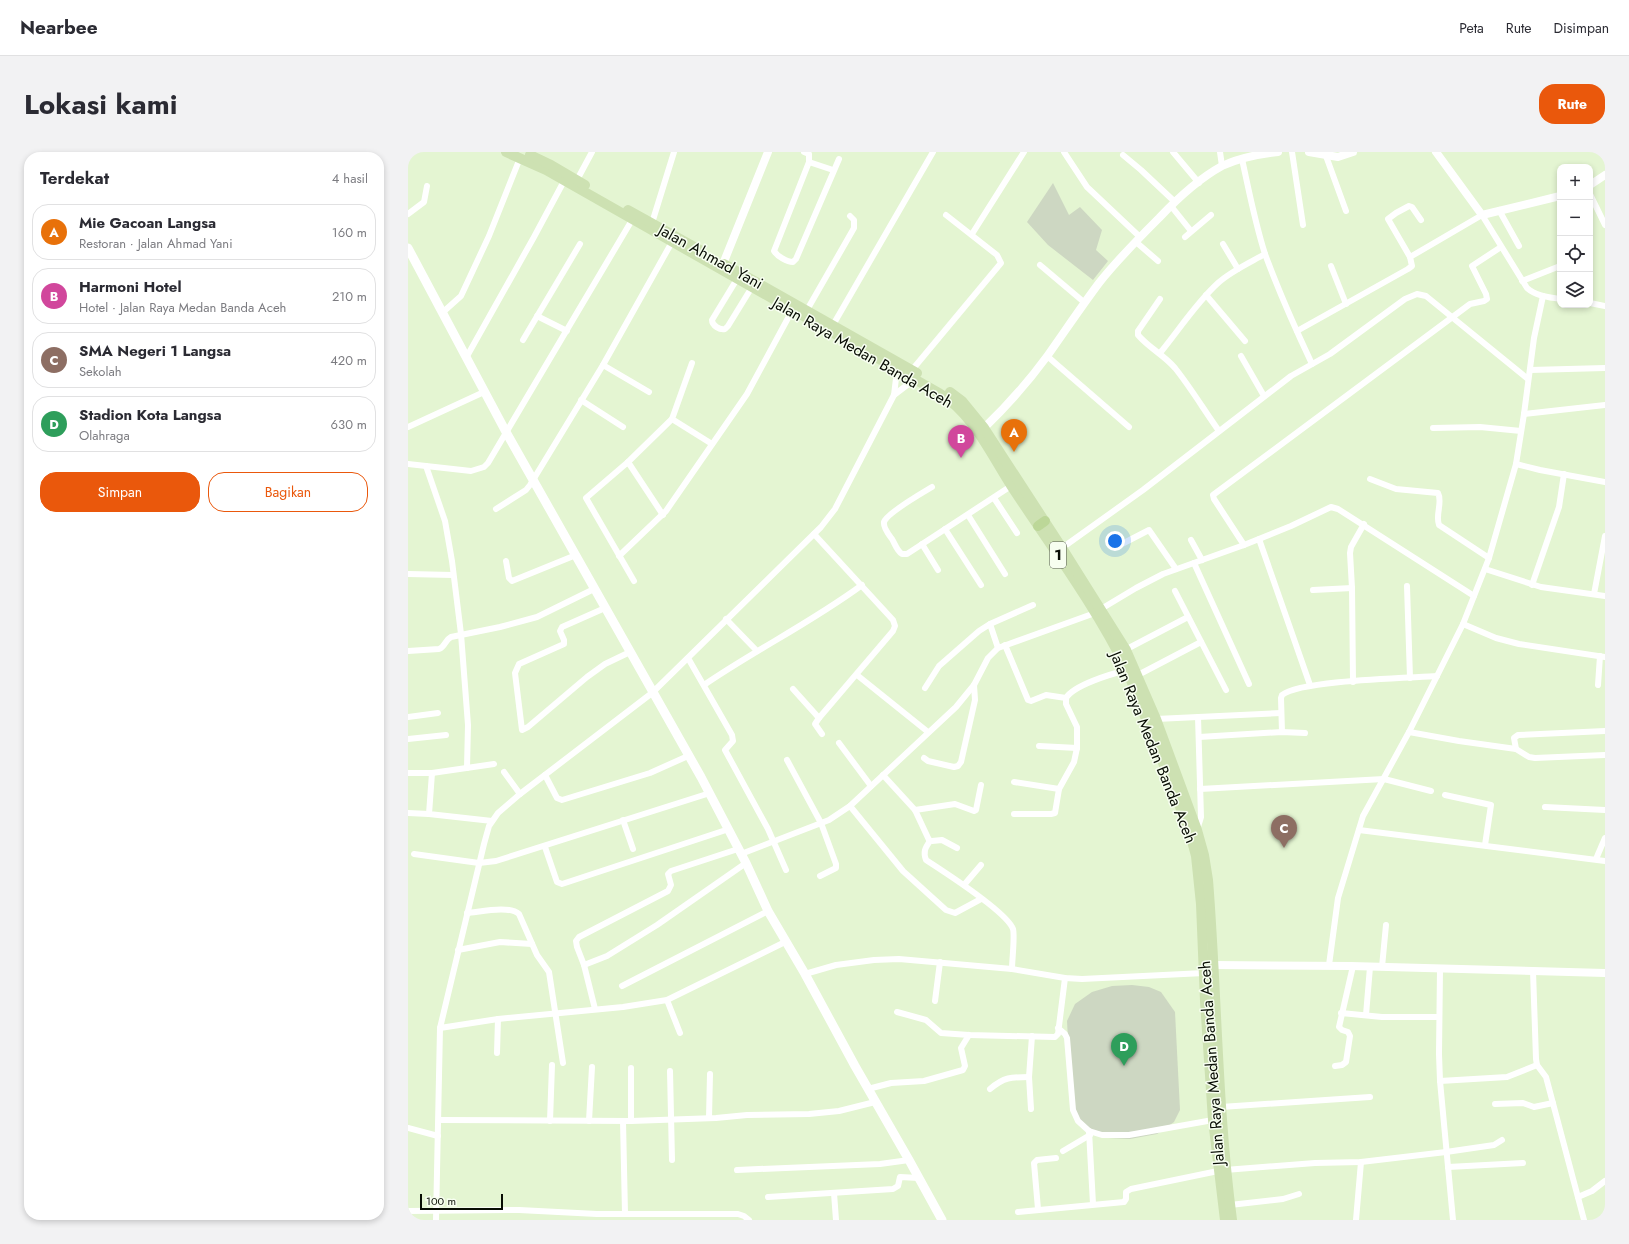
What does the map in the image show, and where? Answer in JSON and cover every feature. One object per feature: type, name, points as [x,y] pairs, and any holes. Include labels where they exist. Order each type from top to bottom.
[{"type":"main road","name":"Jalan Raya Medan Banda Aceh","points":[[506,152],[521,155],[737,279],[794,307],[897,370],[913,375],[947,398],[962,411],[978,433],[1011,486],[1041,523],[1098,611]]},
{"type":"main road","name":"Jalan Ahmad Yani","points":[[521,155],[551,165],[723,264],[794,307],[807,310],[833,325],[913,375],[956,396],[984,428],[1041,523],[1062,548],[1098,611],[1138,675],[1198,830],[1207,868],[1221,1107],[1222,1171],[1232,1220]]},
{"type":"main road","points":[[408,248],[506,432],[652,693],[710,793],[768,911],[785,942],[805,974],[875,1102],[910,1160],[942,1220]]},
{"type":"main road","name":"Jalan Raya Medan Banda Aceh","points":[[1122,651],[1127,670],[1193,845],[1201,904],[1204,974],[1214,1120],[1222,1171],[1225,1220]]},
{"type":"street","points":[[577,180],[592,152]]},
{"type":"street","points":[[652,223],[674,152]]},
{"type":"street","points":[[723,264],[768,152]]},
{"type":"street","points":[[804,152],[809,154],[809,162],[774,251],[775,254],[790,262],[793,262],[796,259],[839,159]]},
{"type":"street","points":[[833,325],[933,152]]},
{"type":"street","points":[[972,234],[1024,152]]},
{"type":"street","points":[[1064,152],[1086,185],[1158,261]]},
{"type":"street","points":[[1173,152],[1199,183]]},
{"type":"street","points":[[1220,152],[1222,166]]},
{"type":"street","points":[[984,428],[1021,389],[1110,270],[1173,204],[1222,166],[1244,156],[1278,152]]},
{"type":"street","points":[[1292,152],[1303,225]]},
{"type":"street","points":[[1309,152],[1338,158],[1353,152]]},
{"type":"street","points":[[1436,152],[1482,215],[1529,290],[1543,296],[1557,298]]},
{"type":"street","points":[[442,313],[461,296],[489,236],[521,155]]},
{"type":"street","points":[[1123,155],[1142,170],[1173,204],[1191,231]]},
{"type":"street","points":[[1244,156],[1254,215],[1265,254],[1282,297],[1312,364]]},
{"type":"street","points":[[1326,156],[1346,211]]},
{"type":"street","points":[[809,162],[833,170]]},
{"type":"street","points":[[1593,183],[1605,175]]},
{"type":"street","points":[[466,358],[564,181]]},
{"type":"street","points":[[408,214],[424,202],[427,186]]},
{"type":"street","points":[[1410,257],[1482,215],[1557,197]]},
{"type":"street","points":[[1593,200],[1605,225]]},
{"type":"street","points":[[1297,331],[1411,268],[1412,265],[1410,257],[1388,219],[1409,206],[1412,207],[1421,220]]},
{"type":"street","points":[[1499,210],[1519,246]]},
{"type":"street","points":[[436,1220],[438,1136],[443,1120],[440,1028],[479,863],[492,821],[498,813],[520,794],[652,693],[814,534],[835,509],[894,396],[913,375],[1001,263],[997,255],[946,215]]},
{"type":"street","points":[[1185,237],[1211,215]]},
{"type":"street","points":[[807,310],[854,228],[854,220],[850,216]]},
{"type":"street","points":[[408,464],[464,471],[478,470],[488,463],[632,220]]},
{"type":"street","points":[[496,509],[526,490],[533,480],[603,365],[672,242]]},
{"type":"street","points":[[523,340],[580,244]]},
{"type":"street","points":[[1223,244],[1238,269]]},
{"type":"street","points":[[1244,545],[1213,498],[1214,493],[1470,304],[1487,299],[1472,266],[1501,247]]},
{"type":"street","points":[[1160,353],[1206,295],[1219,282],[1238,269],[1265,254]]},
{"type":"street","points":[[1040,265],[1085,303]]},
{"type":"street","points":[[1331,266],[1346,304]]},
{"type":"street","points":[[1522,281],[1557,267]]},
{"type":"street","points":[[737,279],[712,320],[714,325],[721,329],[725,329],[728,326],[752,287]]},
{"type":"street","points":[[1062,548],[1143,490],[1291,376],[1330,354],[1405,299],[1417,294],[1426,296],[1528,379]]},
{"type":"street","points":[[1206,295],[1245,341]]},
{"type":"street","points":[[1329,966],[1338,898],[1369,803],[1384,779],[1409,732],[1463,624],[1485,569],[1516,464],[1534,338],[1543,296]]},
{"type":"street","points":[[1160,299],[1138,333],[1140,337],[1176,368],[1219,431]]},
{"type":"street","points":[[1593,304],[1605,306]]},
{"type":"street","points":[[619,556],[663,515],[747,394],[794,307]]},
{"type":"street","points":[[537,316],[566,331]]},
{"type":"street","points":[[1047,356],[1129,427]]},
{"type":"street","points":[[1241,356],[1264,396]]},
{"type":"street","points":[[634,581],[586,498],[628,462],[672,419],[692,363]]},
{"type":"street","points":[[603,365],[649,392]]},
{"type":"street","points":[[1530,370],[1605,368]]},
{"type":"street","points":[[894,396],[897,370]]},
{"type":"street","points":[[408,427],[484,392]]},
{"type":"street","points":[[581,400],[622,427]]},
{"type":"street","points":[[1524,414],[1605,405]]},
{"type":"street","points":[[672,419],[712,444]]},
{"type":"street","points":[[1433,428],[1480,427],[1521,431]]},
{"type":"street","points":[[628,462],[663,515]]},
{"type":"street","points":[[1516,464],[1605,482]]},
{"type":"street","points":[[426,466],[448,534],[461,634],[468,725],[468,768]]},
{"type":"street","points":[[1532,585],[1558,507],[1564,474]]},
{"type":"street","points":[[1370,479],[1396,489],[1438,493],[1440,497],[1439,525],[1488,558]]},
{"type":"street","points":[[932,487],[887,517],[884,524],[898,550],[902,554],[907,554],[1011,486]]},
{"type":"street","points":[[994,498],[1016,533]]},
{"type":"street","points":[[595,1010],[584,965],[576,944],[579,937],[668,891],[671,885],[668,874],[671,871],[742,856],[774,841],[820,824],[838,815],[850,806],[956,707],[974,685],[988,658],[998,648],[1098,611],[1150,580],[1259,539],[1331,507],[1338,509],[1364,524],[1474,596]]},
{"type":"street","points":[[968,515],[1005,574]]},
{"type":"street","points":[[1353,682],[1350,553],[1351,547],[1364,524]]},
{"type":"street","points":[[945,529],[981,585]]},
{"type":"street","points":[[1120,545],[1149,530],[1176,569]]},
{"type":"street","points":[[814,534],[893,620],[895,626],[894,631],[858,675],[819,718],[816,724],[822,734]]},
{"type":"street","points":[[1594,594],[1605,536]]},
{"type":"street","points":[[1259,539],[1310,685]]},
{"type":"street","points":[[1191,540],[1202,560]]},
{"type":"street","points":[[922,544],[938,570]]},
{"type":"street","points":[[506,561],[509,578],[512,581],[576,555]]},
{"type":"street","points":[[1194,563],[1249,684]]},
{"type":"street","points":[[1485,569],[1532,585],[1577,593],[1605,596]]},
{"type":"street","points":[[408,574],[453,575]]},
{"type":"street","points":[[704,685],[862,585]]},
{"type":"street","points":[[1407,586],[1410,678]]},
{"type":"street","points":[[1313,590],[1352,588]]},
{"type":"street","points":[[408,651],[439,650],[443,648],[449,638],[537,617],[594,589]]},
{"type":"street","points":[[1175,591],[1226,690]]},
{"type":"street","points":[[925,688],[939,666],[979,631],[990,624],[1033,605]]},
{"type":"street","points":[[605,608],[562,627],[560,631],[564,644],[519,664],[515,673],[522,730],[528,727],[597,669],[630,652]]},
{"type":"street","points":[[1122,651],[1188,617]]},
{"type":"street","points":[[726,620],[757,651]]},
{"type":"street","points":[[990,624],[998,648]]},
{"type":"street","points":[[1463,624],[1496,638],[1520,644],[1603,656],[1598,685]]},
{"type":"street","points":[[1138,675],[1201,642]]},
{"type":"street","points":[[1005,646],[1028,700],[1030,701],[1046,695],[1066,698]]},
{"type":"street","points":[[688,658],[734,739],[725,749],[774,841],[786,870]]},
{"type":"street","points":[[1014,814],[1054,814],[1056,812],[1059,789],[1074,762],[1077,748],[1077,727],[1065,701],[1066,698],[1070,693],[1102,677],[1127,670]]},
{"type":"street","points":[[858,675],[928,732]]},
{"type":"street","points":[[1282,732],[1282,695],[1310,685],[1437,676]]},
{"type":"street","points":[[924,758],[928,761],[954,767],[958,766],[961,762],[975,700],[974,685]]},
{"type":"street","points":[[793,689],[819,718]]},
{"type":"street","points":[[408,717],[438,713]]},
{"type":"street","points":[[1156,719],[1281,713]]},
{"type":"street","points":[[1198,717],[1201,817],[1198,830]]},
{"type":"street","points":[[1516,749],[1514,738],[1518,735],[1605,731]]},
{"type":"street","points":[[1199,737],[1282,732],[1305,733]]},
{"type":"street","points":[[1409,732],[1516,749],[1529,757],[1535,758],[1605,755]]},
{"type":"street","points":[[408,739],[446,735]]},
{"type":"street","points":[[839,744],[871,786]]},
{"type":"street","points":[[1039,746],[1077,748]]},
{"type":"street","points":[[545,775],[557,798],[562,800],[650,773],[688,756]]},
{"type":"street","points":[[787,760],[820,824],[836,866],[833,870],[820,876]]},
{"type":"street","points":[[408,773],[432,773],[494,764]]},
{"type":"street","points":[[504,772],[520,794]]},
{"type":"street","points":[[429,814],[432,773]]},
{"type":"street","points":[[883,775],[915,810],[930,841]]},
{"type":"street","points":[[1200,789],[1384,779],[1431,791]]},
{"type":"street","points":[[1014,782],[1059,789]]},
{"type":"street","points":[[915,810],[955,804],[974,811],[976,810],[981,785]]},
{"type":"street","points":[[414,854],[479,863],[496,861],[545,847],[623,820],[710,793]]},
{"type":"street","points":[[1445,795],[1491,805],[1485,845]]},
{"type":"street","points":[[850,806],[892,860],[912,881],[946,910],[955,913],[981,899]]},
{"type":"street","points":[[1545,807],[1605,810]]},
{"type":"street","points":[[408,813],[492,821]]},
{"type":"street","points":[[623,820],[633,849]]},
{"type":"street","points":[[545,847],[557,882],[562,884],[729,829]]},
{"type":"street","points":[[1359,830],[1605,861]]},
{"type":"street","points":[[1596,859],[1605,838]]},
{"type":"street","points":[[930,841],[942,840],[957,848]]},
{"type":"street","points":[[930,841],[925,849],[924,854],[926,860],[964,885],[1004,917],[1013,928],[1012,969]]},
{"type":"street","points":[[584,965],[607,956],[688,904],[742,856]]},
{"type":"street","points":[[964,885],[981,865]]},
{"type":"street","points":[[467,913],[500,910],[515,911],[521,918],[541,963],[549,972],[563,1063]]},
{"type":"street","points":[[622,986],[768,911]]},
{"type":"street","points":[[1382,967],[1386,925]]},
{"type":"street","points":[[458,950],[500,942],[532,944]]},
{"type":"street","points":[[440,1028],[498,1019],[595,1010],[667,1000],[785,942]]},
{"type":"street","points":[[805,974],[836,965],[874,960],[899,959],[1012,969],[1065,978],[1100,979],[1204,974]]},
{"type":"street","points":[[936,1000],[940,962]]},
{"type":"street","points":[[1213,965],[1353,966],[1605,973]]},
{"type":"street","points":[[1336,1066],[1342,1065],[1346,1062],[1350,1036],[1348,1032],[1339,1027],[1353,966]]},
{"type":"street","points":[[1366,1016],[1370,967]]},
{"type":"street","points":[[1440,968],[1440,1080],[1452,1220]]},
{"type":"street","points":[[1533,971],[1534,1030],[1537,1065],[1545,1075],[1584,1220]]},
{"type":"street","points":[[897,1012],[926,1020],[941,1033],[1055,1037],[1058,1034],[1065,978]]},
{"type":"street","points":[[667,1000],[680,1033]]},
{"type":"street","points":[[1341,1013],[1366,1016],[1439,1017]]},
{"type":"street","points":[[497,1053],[498,1019]]},
{"type":"street","points":[[1058,1028],[1067,1038],[1073,1110],[1078,1121],[1089,1133],[1102,1135],[1129,1135],[1214,1120]]},
{"type":"street","points":[[868,1089],[891,1083],[924,1081],[963,1070],[965,1066],[961,1048],[969,1035]]},
{"type":"street","points":[[1031,1109],[1029,1077],[1032,1036]]},
{"type":"street","points":[[550,1121],[552,1065]]},
{"type":"street","points":[[1440,1080],[1507,1077],[1537,1065]]},
{"type":"street","points":[[589,1121],[592,1067]]},
{"type":"street","points":[[630,1121],[631,1068]]},
{"type":"street","points":[[670,1071],[672,1160]]},
{"type":"street","points":[[709,1118],[710,1074]]},
{"type":"street","points":[[990,1089],[1001,1080],[1008,1078],[1029,1077]]},
{"type":"street","points":[[1221,1107],[1370,1097]]},
{"type":"street","points":[[443,1120],[630,1121],[747,1115],[809,1114],[839,1111],[875,1102]]},
{"type":"street","points":[[1495,1104],[1523,1103],[1534,1108],[1553,1103]]},
{"type":"street","points":[[623,1121],[625,1214]]},
{"type":"street","points":[[408,1128],[438,1136]]},
{"type":"street","points":[[1063,1151],[1089,1133]]},
{"type":"street","points":[[1089,1133],[1093,1204]]},
{"type":"street","points":[[1018,1212],[1124,1202],[1126,1199],[1126,1192],[1130,1189],[1222,1171],[1316,1163],[1361,1162],[1494,1145],[1502,1140]]},
{"type":"street","points":[[1038,1209],[1034,1163],[1037,1160],[1056,1158]]},
{"type":"street","points":[[737,1170],[880,1164],[910,1160]]},
{"type":"street","points":[[1356,1220],[1361,1162]]},
{"type":"street","points":[[1448,1167],[1523,1162]]},
{"type":"street","points":[[768,1197],[893,1189],[898,1186],[900,1177],[919,1178]]},
{"type":"street","points":[[1578,1197],[1592,1191],[1605,1181]]},
{"type":"street","points":[[834,1193],[836,1220]]},
{"type":"street","points":[[1230,1205],[1283,1200],[1300,1194]]},
{"type":"street","points":[[408,1210],[519,1210],[597,1217],[625,1214],[690,1218],[738,1214],[749,1220]]},
{"type":"green space","points":[[1053,183],[1069,215],[1080,207],[1102,230],[1096,250],[1108,261],[1093,280],[1048,245],[1027,222]]},
{"type":"green space","points":[[1132,985],[1149,987],[1161,992],[1175,1012],[1180,1110],[1174,1122],[1157,1134],[1130,1139],[1108,1138],[1092,1134],[1072,1112],[1067,1021],[1075,1004],[1092,992],[1112,986]]},
{"type":"place","name":"Mie Gacoan Langsa","points":[[1014,452]]},
{"type":"place","name":"Harmoni Hotel","points":[[961,458]]},
{"type":"place","name":"SMA Negeri 1 Langsa","points":[[1284,848]]},
{"type":"place","name":"Stadion Kota Langsa","points":[[1124,1066]]}]
